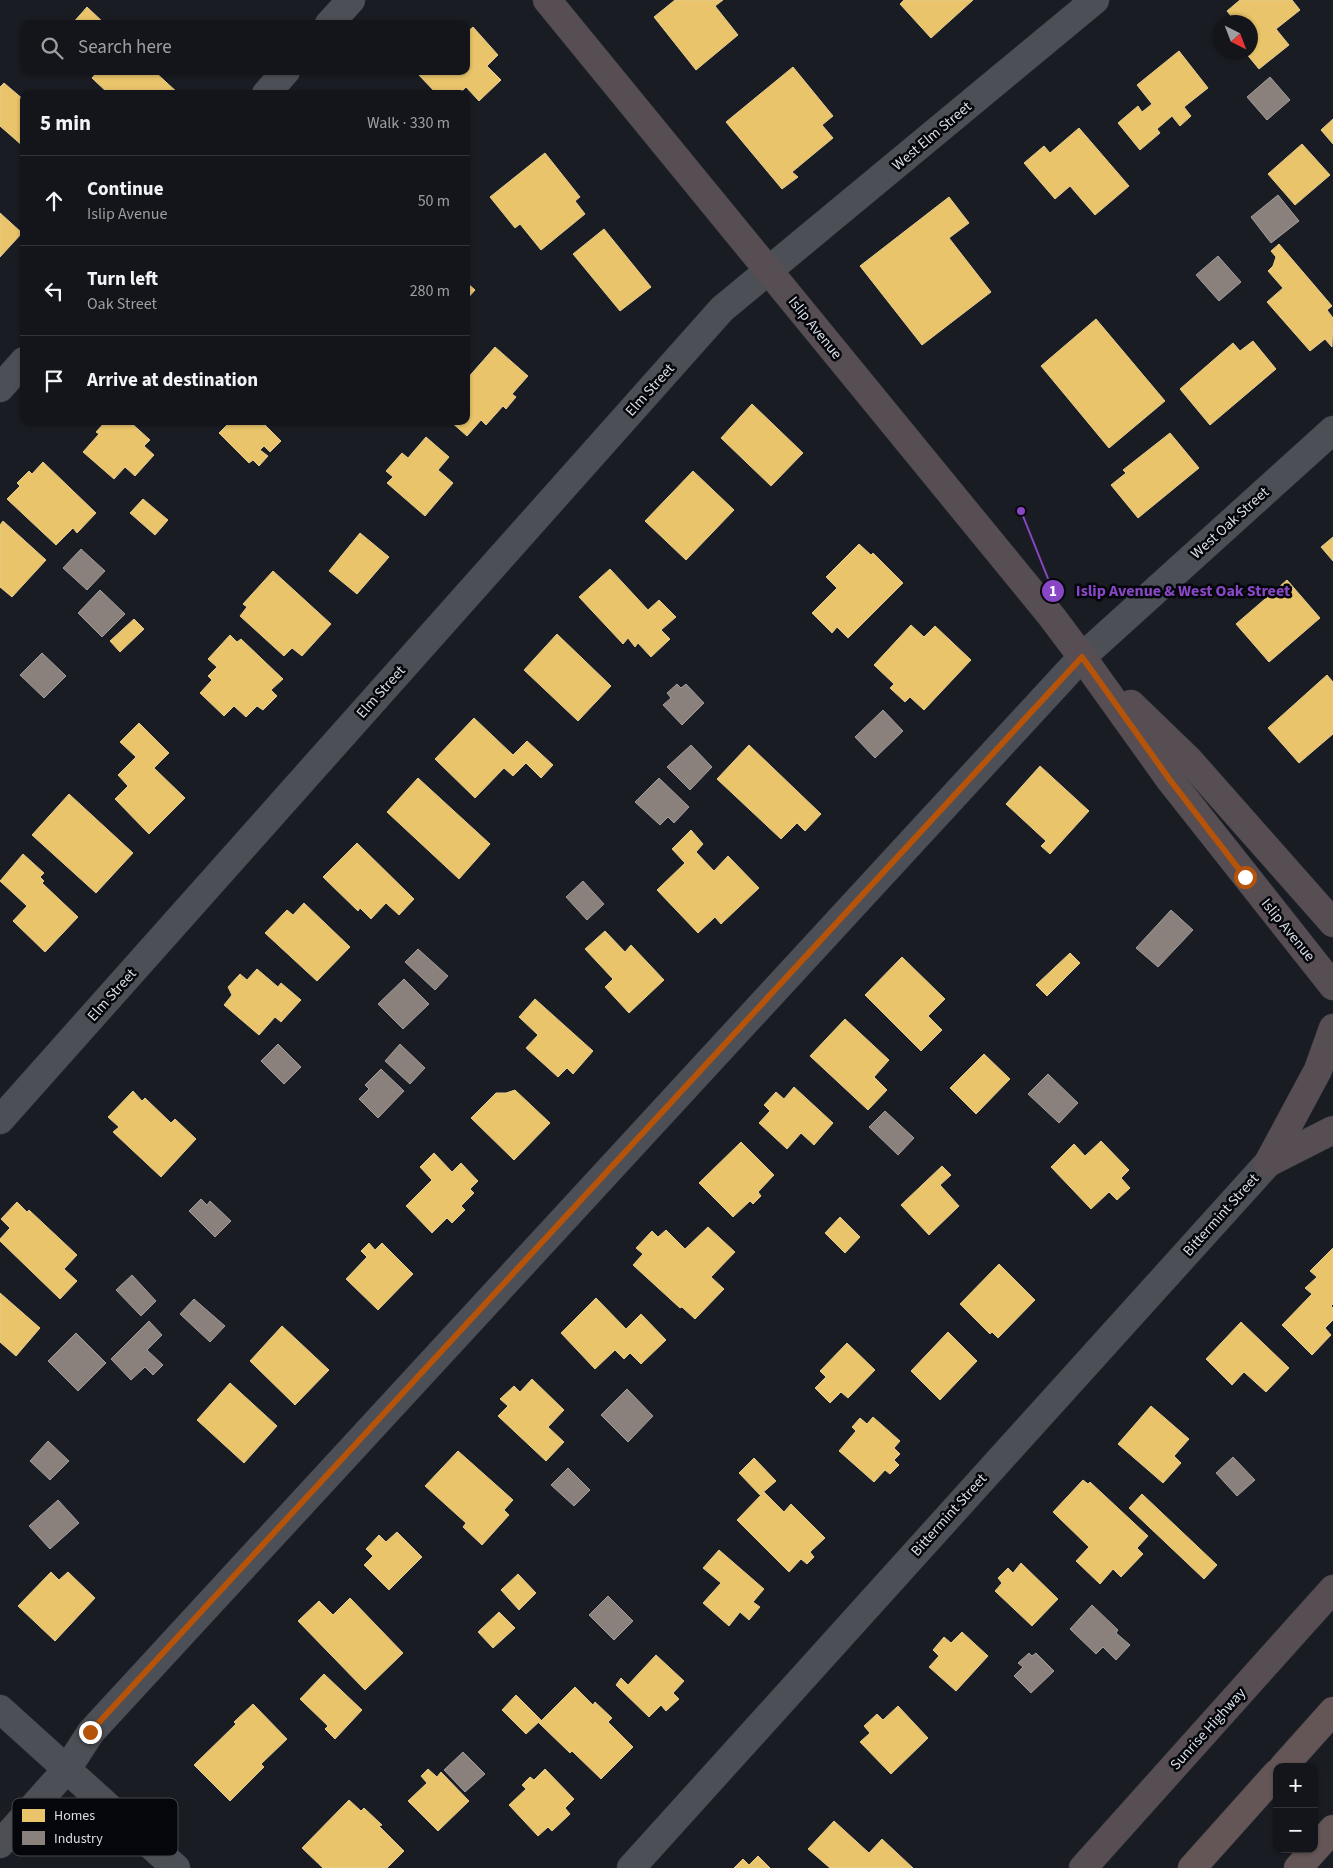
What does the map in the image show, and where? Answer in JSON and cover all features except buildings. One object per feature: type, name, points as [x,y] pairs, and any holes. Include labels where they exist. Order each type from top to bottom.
[{"type":"highway","points":[[1287,1763],[1333,1711]]},
{"type":"highway","points":[[1192,1868],[1273,1777]]},
{"type":"highway","points":[[1298,1868],[1333,1829]]},
{"type":"main road","name":"Islip Avenue","points":[[547,0],[1052,617],[1170,780],[1333,986]]},
{"type":"main road","name":"Islip Avenue","points":[[1082,657],[1189,760],[1333,923]]},
{"type":"main road","points":[[1268,1163],[1318,1070],[1333,1028]]},
{"type":"main road","points":[[1268,1163],[1333,1130]]},
{"type":"main road","name":"Sunrise Highway","points":[[1083,1868],[1333,1590]]},
{"type":"street","points":[[333,20],[351,0]]},
{"type":"street","name":"West Elm Street","points":[[769,272],[1095,0]]},
{"type":"street","points":[[269,90],[283,75]]},
{"type":"street","name":"Elm Street","points":[[0,1120],[722,310],[769,272]]},
{"type":"street","points":[[0,388],[20,366]]},
{"type":"street","name":"West Oak Street","points":[[41,1798],[67,1769],[90,1732],[1082,657],[1333,430]]},
{"type":"street","name":"Bittermint Street","points":[[631,1868],[1268,1163]]},
{"type":"street","points":[[0,1709],[99,1798]]},
{"type":"street","name":"West Oak Street","points":[[0,1844],[12,1831]]},
{"type":"street","points":[[163,1856],[176,1868]]},
{"type":"place","name":"Islip Avenue & West Oak Street","points":[[1021,511]]},
{"type":"route","points":[[90,1732],[1082,657],[1170,780],[1245,877]]}]
